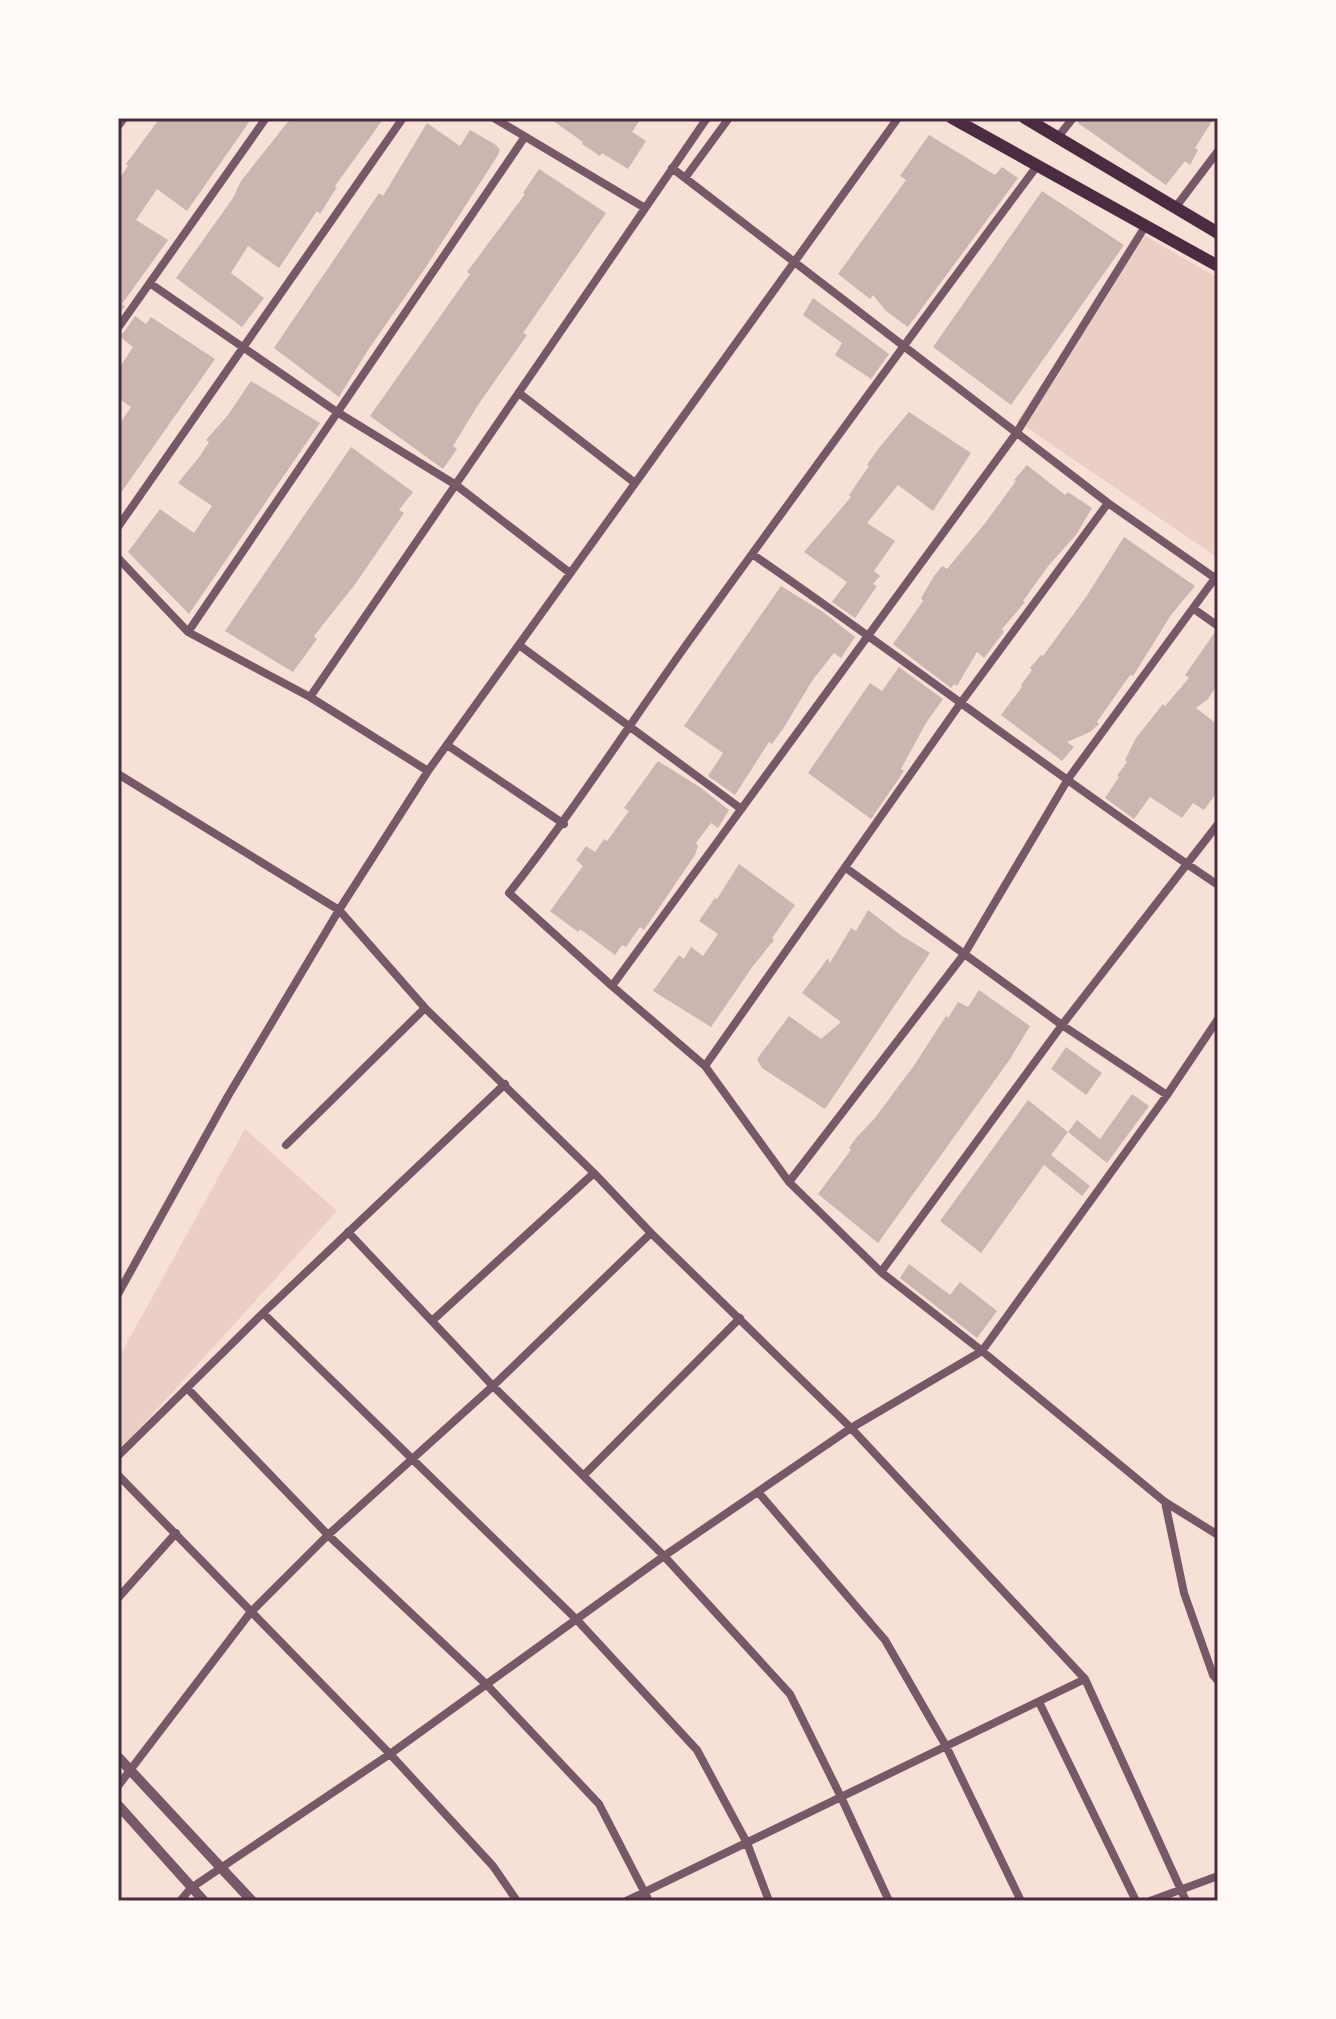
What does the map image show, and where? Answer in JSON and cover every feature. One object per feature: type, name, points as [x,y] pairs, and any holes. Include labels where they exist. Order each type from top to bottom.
[{"type":"main road","points":[[952,118],[1218,266]]},
{"type":"main road","points":[[1025,118],[1218,233]]},
{"type":"street","points":[[118,126],[124,118]]},
{"type":"street","points":[[118,328],[266,118]]},
{"type":"street","points":[[118,527],[403,118]]},
{"type":"street","points":[[494,118],[645,208]]},
{"type":"street","points":[[310,697],[707,118]]},
{"type":"street","points":[[685,178],[729,118]]},
{"type":"street","points":[[118,1294],[228,1096],[339,910],[428,771],[898,118]]},
{"type":"street","points":[[1058,137],[1073,118]]},
{"type":"street","points":[[188,632],[524,138]]},
{"type":"street","points":[[1175,208],[1218,151]]},
{"type":"street","points":[[1037,166],[628,726],[564,824],[509,893],[705,1066],[789,1182],[881,1272],[1165,1502],[1218,1535]]},
{"type":"street","points":[[672,168],[1108,503],[1216,576],[1068,779],[965,953],[789,1182]]},
{"type":"street","points":[[612,986],[1017,432],[1146,225]]},
{"type":"street","points":[[151,284],[337,412],[456,485],[570,573]]},
{"type":"street","points":[[519,393],[635,483]]},
{"type":"street","points":[[705,1066],[960,704],[1108,503]]},
{"type":"street","points":[[752,554],[1218,885]]},
{"type":"street","points":[[118,558],[188,632],[310,697],[428,771]]},
{"type":"street","points":[[1194,609],[1218,626]]},
{"type":"street","points":[[519,645],[740,808]]},
{"type":"street","points":[[447,745],[564,824]]},
{"type":"street","points":[[118,774],[339,910],[425,1008],[851,1428],[1085,1679],[1186,1901]]},
{"type":"street","points":[[881,1272],[1062,1025],[1218,824]]},
{"type":"street","points":[[846,868],[1062,1025],[1167,1095]]},
{"type":"street","points":[[286,1145],[425,1008]]},
{"type":"street","points":[[180,1901],[191,1888],[390,1754],[664,1556],[851,1428],[982,1351],[1167,1095],[1218,1019]]},
{"type":"street","points":[[118,1456],[263,1313],[505,1084]]},
{"type":"street","points":[[433,1320],[594,1173]]},
{"type":"street","points":[[348,1232],[493,1386],[664,1556],[790,1694],[889,1901]]},
{"type":"street","points":[[118,1786],[250,1613],[328,1535],[493,1386],[651,1233]]},
{"type":"street","points":[[263,1313],[577,1620],[697,1750],[747,1843],[769,1901]]},
{"type":"street","points":[[584,1475],[740,1318]]},
{"type":"street","points":[[187,1388],[328,1535],[486,1684],[599,1804],[647,1896]]},
{"type":"street","points":[[118,1475],[390,1754],[493,1866],[517,1901]]},
{"type":"street","points":[[758,1492],[885,1640],[946,1746],[1021,1901]]},
{"type":"street","points":[[1165,1502],[1184,1593],[1213,1675],[1218,1681]]},
{"type":"street","points":[[118,1598],[176,1533]]},
{"type":"street","points":[[626,1901],[647,1896],[747,1843],[1085,1679]]},
{"type":"street","points":[[1039,1702],[1136,1901]]},
{"type":"street","points":[[118,1757],[252,1901]]},
{"type":"street","points":[[118,1805],[204,1901]]},
{"type":"street","points":[[1150,1901],[1218,1876]]},
{"type":"shaded area","points":[[1144,235],[1218,278],[1218,558],[1017,421]]},
{"type":"shaded area","points":[[245,1129],[337,1211],[118,1452],[118,1359]]},
{"type":"building","points":[[160,118],[252,118],[187,211],[157,189],[136,220],[168,240],[122,304],[125,306],[118,316],[118,180]]},
{"type":"building","points":[[291,118],[384,118],[335,186],[320,214],[317,211],[279,268],[248,246],[231,273],[264,298],[242,327],[176,278],[233,198],[241,181]]},
{"type":"building","points":[[549,118],[641,118],[632,132],[646,141],[628,169],[602,153],[600,156]]},
{"type":"building","points":[[1080,118],[1214,118],[1195,148],[1198,150],[1190,165],[1185,161],[1166,185],[1078,123]]},
{"type":"building","points":[[427,123],[460,146],[470,130],[500,150],[339,397],[274,348],[379,193],[383,196]]},
{"type":"building","points":[[929,135],[995,175],[1002,167],[1018,178],[908,327],[886,311],[873,295],[870,299],[838,274],[906,180],[900,176]]},
{"type":"building","points":[[539,169],[606,213],[523,333],[527,335],[478,405],[453,446],[457,449],[443,469],[370,416],[470,274],[467,272],[525,194]]},
{"type":"building","points":[[1042,191],[1124,245],[1011,405],[933,347]]},
{"type":"building","points":[[813,298],[889,354],[871,379],[835,355],[842,343],[803,315]]},
{"type":"building","points":[[135,316],[146,324],[151,317],[215,359],[118,497],[118,426],[131,407],[118,398],[118,370],[133,347],[118,335],[124,332]]},
{"type":"building","points":[[251,381],[320,423],[189,614],[128,552],[160,509],[194,533],[212,506],[178,483]]},
{"type":"building","points":[[909,412],[971,453],[933,511],[898,485],[867,523],[895,541],[874,571],[880,576],[873,584],[877,586],[855,618],[832,602],[847,582],[804,552],[851,497],[849,495],[867,465]]},
{"type":"building","points":[[351,447],[413,492],[399,510],[404,513],[356,583],[314,636],[317,639],[293,672],[225,631]]},
{"type":"building","points":[[1027,465],[1065,495],[1068,492],[1092,508],[1076,535],[1049,565],[984,658],[977,652],[957,686],[954,684],[951,688],[893,644],[923,601],[921,598],[934,576],[942,566],[947,569]]},
{"type":"building","points":[[1124,537],[1195,586],[1171,615],[1133,676],[1130,675],[1097,722],[1099,724],[1090,732],[1067,742],[1074,747],[1062,761],[1001,715],[1022,687],[1032,670],[1030,668],[1043,656],[1086,597]]},
{"type":"building","points":[[781,586],[823,612],[855,637],[841,658],[834,653],[812,681],[783,729],[772,744],[769,742],[735,795],[708,776],[723,753],[684,726]]},
{"type":"building","points":[[1215,632],[1218,633],[1218,684],[1208,699],[1196,708],[1218,725],[1218,791],[1204,810],[1193,803],[1182,818],[1150,797],[1134,819],[1105,798],[1127,762],[1125,760],[1136,738],[1189,678],[1185,675]]},
{"type":"building","points":[[899,667],[943,699],[901,769],[904,771],[871,819],[808,773],[870,683],[882,691]]},
{"type":"building","points":[[658,761],[729,810],[718,828],[711,823],[696,843],[695,855],[644,930],[640,927],[626,947],[622,945],[615,955],[550,911],[583,866],[576,860],[586,846],[595,852],[604,839],[607,841],[629,811],[624,808]]},
{"type":"building","points":[[739,864],[795,905],[772,938],[774,940],[711,1027],[653,991],[679,955],[684,959],[691,947],[703,956],[718,934],[699,921]]},
{"type":"building","points":[[868,910],[930,953],[825,1109],[762,1068],[757,1059],[789,1016],[821,1039],[841,1022],[802,993],[828,958],[830,963],[851,928],[856,931]]},
{"type":"building","points":[[979,990],[1030,1026],[1010,1059],[878,1243],[818,1194],[851,1150],[849,1148],[856,1138],[915,1064],[946,1016],[948,1018],[958,1002],[968,1007]]},
{"type":"building","points":[[1066,1047],[1102,1073],[1086,1095],[1051,1069]]},
{"type":"building","points":[[1132,1094],[1149,1106],[1107,1163],[1068,1132],[1077,1120],[1100,1139]]},
{"type":"building","points":[[1028,1100],[1068,1132],[1051,1155],[1090,1186],[1082,1196],[1044,1165],[981,1253],[940,1221]]},
{"type":"building","points":[[909,1264],[950,1295],[960,1282],[997,1311],[977,1338],[900,1278]]}]
